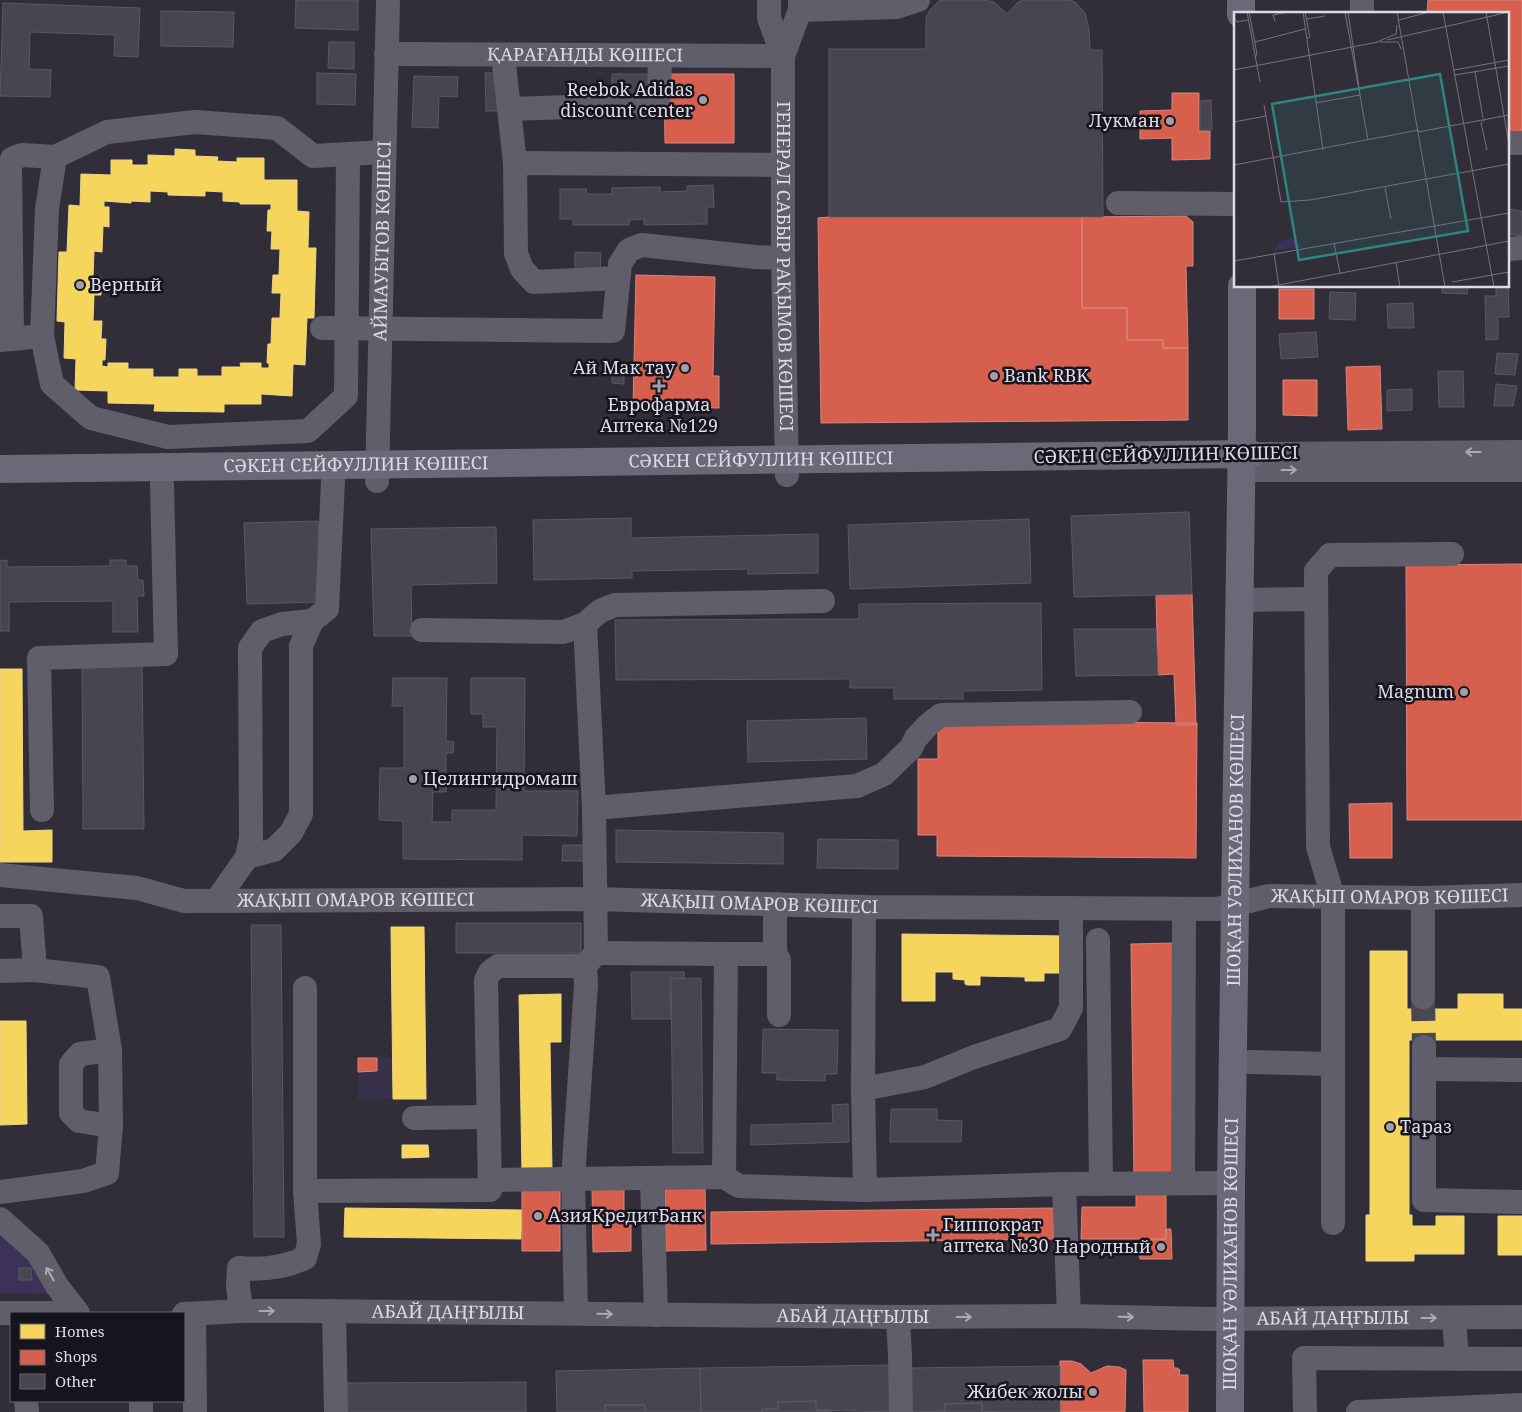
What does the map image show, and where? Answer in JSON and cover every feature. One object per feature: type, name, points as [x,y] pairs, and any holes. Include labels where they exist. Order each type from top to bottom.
[{"type":"main road","name":"ШОҚАН УӘЛИХАНОВ КӨШЕСІ","points":[[1230,1412],[1231,1183],[1239,600],[1244,459],[1242,288]]},
{"type":"main road","name":"СӘКЕН СЕЙФУЛЛИН КӨШЕСІ","points":[[0,484],[378,473],[1244,459]]},
{"type":"main road","name":"СӘКЕН СЕЙФУЛЛИН КӨШЕСІ","points":[[0,469],[171,478],[333,482],[378,473]]},
{"type":"street","name":"АЙМАУЫТОВ КӨШЕСІ","points":[[378,473],[388,0]]},
{"type":"street","name":"ГЕНЕРАЛ САБЫР РАҚЫМОВ КӨШЕСІ","points":[[769,0],[768,18],[783,56]]},
{"type":"street","points":[[800,5],[896,7],[918,0]]},
{"type":"street","name":"ГЕНЕРАЛ САБЫР РАҚЫМОВ КӨШЕСІ","points":[[787,467],[783,258],[783,56],[800,5]]},
{"type":"street","name":"ҚАРАҒАНДЫ КӨШЕСІ","points":[[386,54],[783,56]]},
{"type":"street","points":[[503,55],[515,163],[516,253],[522,269],[534,282],[618,278]]},
{"type":"street","points":[[510,109],[656,104],[659,96],[660,56]]},
{"type":"street","points":[[42,336],[6,339],[10,165],[12,158],[22,155],[55,157],[107,132],[195,122],[277,128],[313,156],[384,152]]},
{"type":"street","points":[[55,157],[47,209],[42,336],[52,384],[91,418],[174,437],[308,432],[346,396],[348,154]]},
{"type":"street","points":[[515,163],[783,165]]},
{"type":"street","points":[[1118,203],[1234,204]]},
{"type":"street","points":[[322,328],[613,331],[620,264],[628,250],[642,245],[755,257],[783,258]]},
{"type":"street","points":[[42,810],[39,658],[166,654],[174,437]]},
{"type":"street","name":"СӘКЕН СЕЙФУЛЛИН КӨШЕСІ","points":[[1244,459],[1522,452]]},
{"type":"street","name":"СӘКЕН СЕЙФУЛЛИН КӨШЕСІ","points":[[1244,459],[1522,470]]},
{"type":"street","points":[[247,857],[274,850],[291,833],[301,814],[301,646],[312,621],[327,609],[333,482]]},
{"type":"street","points":[[1333,1223],[1334,897],[1318,847],[1316,571],[1330,555],[1452,554]]},
{"type":"street","points":[[1239,600],[1316,599]]},
{"type":"street","points":[[422,630],[563,632],[584,624],[600,611],[615,605],[823,601]]},
{"type":"street","points":[[217,900],[247,857],[251,838],[250,648],[262,630],[282,624],[312,621]]},
{"type":"street","points":[[576,1313],[573,1179],[586,985],[591,960],[595,899],[594,808],[584,624]]},
{"type":"street","points":[[594,808],[857,786],[884,774],[911,748],[916,738],[928,725],[941,715],[1130,712]]},
{"type":"street","name":"ЖАҚЫП ОМАРОВ КӨШЕСІ","points":[[0,875],[137,888],[184,901],[595,899],[864,907],[1217,909],[1269,896],[1423,898],[1522,895]]},
{"type":"street","points":[[1423,898],[1424,997]]},
{"type":"street","points":[[775,904],[775,954],[779,960],[779,1015]]},
{"type":"street","points":[[864,907],[863,1089],[865,1190]]},
{"type":"street","points":[[863,1089],[925,1077],[974,1057],[1060,1029],[1071,1008],[1071,908]]},
{"type":"street","points":[[1183,1183],[1184,909]]},
{"type":"street","points":[[0,916],[31,916],[35,970]]},
{"type":"street","points":[[1098,940],[1101,1184]]},
{"type":"street","points":[[305,1191],[490,1190],[486,980],[490,972],[498,966],[726,954],[775,954]]},
{"type":"street","points":[[724,1177],[726,954]]},
{"type":"street","points":[[0,972],[35,970],[98,977],[110,1050],[111,1126],[107,1173],[83,1181],[0,1192]]},
{"type":"street","points":[[241,1311],[238,1286],[239,1268],[288,1266],[304,1258],[309,1244],[305,1191],[305,988]]},
{"type":"street","points":[[110,1050],[80,1054],[71,1064],[71,1113],[79,1122],[111,1126]]},
{"type":"street","points":[[1522,1070],[1424,1058],[1424,1200],[1522,1202]]},
{"type":"street","points":[[1250,1062],[1333,1064]]},
{"type":"street","points":[[414,1118],[488,1117]]},
{"type":"street","points":[[491,1180],[724,1177],[739,1186],[865,1190],[1064,1184],[1231,1183]]},
{"type":"street","points":[[652,1179],[656,1315]]},
{"type":"street","points":[[1064,1184],[1069,1316]]},
{"type":"street","points":[[0,1219],[38,1253],[57,1286],[77,1312]]},
{"type":"street","name":"АБАЙ ДАҢҒЫЛЫ","points":[[189,1314],[241,1311],[334,1311],[898,1317],[1069,1316],[1230,1319],[1522,1317]]},
{"type":"street","points":[[334,1311],[336,1412]]},
{"type":"street","points":[[189,1314],[195,1412]]},
{"type":"street","points":[[898,1317],[901,1412]]},
{"type":"street","points":[[1454,1318],[1457,1359]]},
{"type":"street","points":[[1305,1412],[1304,1358],[1522,1358]]},
{"type":"street","points":[[1358,1412],[1522,1404]]},
{"type":"shaded area","points":[[392,1057],[393,1099],[358,1100],[358,1058]]},
{"type":"shaded area","points":[[0,1233],[27,1257],[51,1294],[0,1293]]},
{"type":"building: Homes","name":"Верный","points":[[175,149],[195,150],[195,156],[218,157],[217,161],[237,162],[237,158],[264,158],[264,180],[297,180],[297,211],[309,212],[308,248],[316,248],[314,318],[307,318],[305,365],[293,364],[292,396],[261,394],[261,404],[224,404],[224,412],[154,411],[155,404],[108,403],[108,391],[75,390],[76,359],[64,358],[65,322],[57,321],[59,252],[67,252],[69,205],[80,206],[81,174],[111,175],[111,160],[132,160],[132,165],[148,165],[148,155],[175,156]],"holes":[[[150,191],[168,192],[168,195],[205,196],[205,191],[223,192],[223,201],[240,202],[240,204],[271,204],[271,210],[268,210],[267,231],[272,231],[271,249],[280,249],[279,275],[273,275],[272,293],[281,293],[280,318],[272,318],[271,344],[268,344],[267,363],[269,363],[269,368],[261,368],[261,363],[240,363],[241,367],[222,367],[222,376],[197,376],[197,369],[179,369],[179,377],[153,377],[153,369],[128,369],[128,363],[108,363],[108,367],[102,366],[102,360],[105,360],[106,339],[101,339],[102,321],[93,321],[94,295],[101,295],[101,277],[93,277],[94,251],[102,252],[103,226],[109,227],[109,207],[104,207],[104,201],[150,202]]]},
{"type":"building: Homes","points":[[0,669],[22,669],[23,831],[52,830],[52,862],[0,862]]},
{"type":"building: Homes","points":[[391,927],[424,927],[426,1099],[393,1099]]},
{"type":"building: Homes","points":[[902,934],[1066,936],[1066,973],[1044,973],[1044,981],[1025,981],[1025,977],[980,976],[980,985],[967,985],[965,980],[953,979],[953,972],[935,972],[935,1001],[902,1001]]},
{"type":"building: Homes","name":"Тараз","points":[[1370,951],[1407,951],[1407,1009],[1458,1009],[1458,994],[1503,994],[1503,1009],[1522,1009],[1522,1040],[1409,1040],[1409,1215],[1412,1215],[1412,1226],[1436,1226],[1436,1216],[1464,1216],[1464,1254],[1414,1254],[1414,1261],[1366,1261],[1366,1215],[1370,1215]]},
{"type":"building: Homes","points":[[561,994],[561,1042],[550,1042],[552,1172],[522,1173],[519,995]]},
{"type":"building: Homes","points":[[0,1021],[26,1021],[27,1124],[0,1125]]},
{"type":"building: Homes","points":[[402,1145],[428,1145],[429,1157],[402,1158]]},
{"type":"building: Homes","points":[[345,1208],[522,1210],[521,1239],[344,1237]]},
{"type":"building: Homes","points":[[1498,1216],[1522,1216],[1522,1255],[1498,1255]]},
{"type":"building: Shops","points":[[1428,0],[1522,0],[1522,138],[1510,138],[1510,12],[1427,12]]},
{"type":"building: Shops","points":[[664,74],[734,74],[734,143],[665,143]]},
{"type":"building: Shops","name":"Лукман","points":[[1172,93],[1199,93],[1199,131],[1210,131],[1210,159],[1172,160],[1172,138],[1140,139],[1140,111],[1172,110]]},
{"type":"building: Shops","points":[[1186,216],[1193,222],[1193,266],[1186,266],[1188,348],[1163,348],[1163,340],[1127,340],[1127,308],[1082,308],[1082,217]]},
{"type":"building: Shops","points":[[1082,217],[1082,308],[1127,308],[1127,340],[1163,340],[1163,348],[1188,348],[1188,420],[821,423],[818,218]]},
{"type":"building: Shops","points":[[636,275],[715,277],[713,376],[719,376],[719,408],[633,406]]},
{"type":"building: Shops","points":[[1279,289],[1314,289],[1314,319],[1279,319]]},
{"type":"building: Shops","points":[[1380,366],[1382,429],[1348,430],[1346,367]]},
{"type":"building: Shops","points":[[1283,380],[1317,380],[1317,416],[1283,415]]},
{"type":"building: Shops","name":"Magnum","points":[[1522,564],[1522,820],[1407,820],[1406,565]]},
{"type":"building: Shops","points":[[1192,594],[1196,725],[1176,725],[1174,674],[1158,675],[1156,595]]},
{"type":"building: Shops","points":[[938,721],[1197,723],[1196,858],[937,856],[937,835],[918,835],[918,759],[938,759]]},
{"type":"building: Shops","points":[[1392,803],[1392,858],[1350,858],[1349,804]]},
{"type":"building: Shops","points":[[1174,943],[1177,1179],[1134,1179],[1131,944]]},
{"type":"building: Shops","points":[[358,1058],[377,1058],[377,1071],[358,1072]]},
{"type":"building: Shops","points":[[665,1185],[705,1185],[706,1250],[666,1251]]},
{"type":"building: Shops","points":[[592,1187],[624,1187],[624,1222],[631,1222],[631,1251],[593,1252]]},
{"type":"building: Shops","points":[[522,1189],[560,1189],[560,1251],[522,1251]]},
{"type":"building: Shops","points":[[1136,1194],[1166,1194],[1166,1239],[1081,1239],[1082,1207],[1136,1207]]},
{"type":"building: Shops","points":[[1054,1208],[1054,1239],[711,1244],[711,1212]]},
{"type":"building: Shops","points":[[1166,1229],[1171,1229],[1172,1259],[1140,1259],[1139,1254],[1150,1239],[1166,1239]]},
{"type":"building: Shops","points":[[1143,1360],[1173,1360],[1174,1368],[1180,1370],[1179,1375],[1188,1375],[1188,1412],[1144,1412]]},
{"type":"building: Shops","name":"Жибек жолы","points":[[1060,1361],[1072,1361],[1081,1364],[1091,1373],[1107,1366],[1126,1370],[1125,1412],[1060,1412]]},
{"type":"building: Other","points":[[296,0],[358,0],[358,30],[295,28]]},
{"type":"building: Other","points":[[985,0],[994,2],[1007,14],[1018,2],[1024,0],[1070,0],[1075,2],[1085,13],[1089,29],[1090,50],[1102,50],[1103,217],[829,217],[829,49],[926,49],[926,18],[930,10],[939,1]]},
{"type":"building: Other","points":[[3,3],[140,8],[138,57],[114,56],[115,35],[30,32],[29,69],[51,70],[50,97],[0,96]]},
{"type":"building: Other","points":[[161,11],[234,12],[233,47],[161,46]]},
{"type":"building: Other","points":[[329,42],[354,42],[354,69],[328,68]]},
{"type":"building: Other","points":[[317,73],[356,74],[355,105],[317,104]]},
{"type":"building: Other","points":[[485,73],[504,73],[516,111],[486,111]]},
{"type":"building: Other","points":[[612,74],[652,74],[652,95],[612,95]]},
{"type":"building: Other","points":[[414,76],[458,77],[457,97],[439,96],[438,128],[412,127]]},
{"type":"building: Other","points":[[1211,100],[1212,130],[1200,130],[1200,101]]},
{"type":"building: Other","points":[[713,185],[714,207],[707,207],[707,224],[644,225],[644,219],[629,220],[629,225],[573,225],[573,219],[560,219],[560,189],[586,189],[587,194],[612,194],[612,188],[660,187],[660,192],[687,191],[687,186]]},
{"type":"building: Other","points":[[1510,209],[1522,211],[1522,236],[1510,234]]},
{"type":"building: Other","points":[[575,252],[601,253],[600,269],[575,269]]},
{"type":"building: Other","points":[[1442,288],[1468,288],[1467,294],[1442,293]]},
{"type":"building: Other","points":[[1496,288],[1508,288],[1509,317],[1498,317],[1498,339],[1486,340],[1485,296],[1496,296]]},
{"type":"building: Other","points":[[1330,292],[1356,293],[1355,320],[1329,319]]},
{"type":"building: Other","points":[[1413,303],[1414,328],[1388,328],[1387,304]]},
{"type":"building: Other","points":[[1316,332],[1318,357],[1281,359],[1279,334]]},
{"type":"building: Other","points":[[1497,353],[1518,354],[1515,375],[1495,374]]},
{"type":"building: Other","points":[[624,367],[624,384],[612,383],[612,368]]},
{"type":"building: Other","points":[[1438,371],[1463,371],[1464,407],[1439,407]]},
{"type":"building: Other","points":[[1496,384],[1517,386],[1513,406],[1494,406]]},
{"type":"building: Other","points":[[1412,389],[1412,410],[1387,411],[1387,390]]},
{"type":"building: Other","points":[[1189,512],[1192,594],[1074,597],[1071,516]]},
{"type":"building: Other","points":[[631,518],[631,538],[818,534],[818,573],[748,574],[748,569],[632,571],[632,578],[534,580],[533,520]]},
{"type":"building: Other","points":[[1029,519],[1031,583],[850,589],[848,525]]},
{"type":"building: Other","points":[[318,521],[321,602],[247,604],[244,523]]},
{"type":"building: Other","points":[[496,527],[497,583],[411,585],[412,636],[374,636],[371,529]]},
{"type":"building: Other","points":[[7,560],[7,567],[110,566],[110,560],[126,560],[126,566],[137,566],[138,580],[143,580],[144,596],[137,596],[138,632],[113,632],[113,601],[9,602],[9,631],[0,631],[0,561]]},
{"type":"building: Other","points":[[1041,603],[1042,690],[963,691],[963,699],[894,699],[894,688],[850,688],[850,679],[616,680],[615,620],[859,619],[859,604]]},
{"type":"building: Other","points":[[1074,629],[1156,629],[1158,675],[1076,676]]},
{"type":"building: Other","points":[[142,657],[144,829],[83,829],[82,658]]},
{"type":"building: Other","name":"Целингидромаш","points":[[393,678],[447,678],[446,741],[454,742],[453,753],[446,753],[446,792],[433,792],[432,822],[452,822],[452,810],[496,810],[497,727],[483,727],[483,714],[471,714],[471,678],[525,678],[524,791],[578,791],[577,836],[522,835],[522,860],[403,859],[403,821],[379,820],[380,768],[404,768],[404,706],[392,706]]},
{"type":"building: Other","points":[[866,718],[867,759],[748,762],[747,721]]},
{"type":"building: Other","points":[[616,830],[783,833],[783,864],[616,862]]},
{"type":"building: Other","points":[[818,839],[898,840],[898,869],[817,868]]},
{"type":"building: Other","points":[[563,845],[589,845],[589,861],[562,861]]},
{"type":"building: Other","points":[[456,923],[581,923],[581,953],[456,953]]},
{"type":"building: Other","points":[[251,925],[281,925],[284,1237],[254,1237]]},
{"type":"building: Other","points":[[631,972],[684,972],[684,978],[670,978],[671,1019],[632,1019]]},
{"type":"building: Other","points":[[701,978],[703,1153],[673,1153],[671,979]]},
{"type":"building: Other","points":[[763,1029],[838,1030],[837,1074],[825,1074],[825,1081],[777,1080],[777,1073],[762,1073]]},
{"type":"building: Other","points":[[848,1104],[849,1142],[751,1145],[751,1125],[833,1123],[832,1105]]},
{"type":"building: Other","points":[[891,1109],[937,1109],[937,1120],[962,1121],[961,1142],[890,1142]]},
{"type":"building: Other","points":[[19,1268],[31,1268],[32,1280],[19,1280]]},
{"type":"building: Other","points":[[893,1365],[894,1412],[816,1410],[816,1401],[778,1402],[778,1409],[762,1409],[762,1412],[701,1412],[700,1368]]},
{"type":"building: Other","points":[[1060,1366],[1060,1412],[982,1412],[982,1403],[944,1404],[945,1411],[908,1412],[907,1368]]},
{"type":"building: Other","points":[[700,1368],[701,1412],[645,1412],[645,1405],[605,1405],[605,1412],[557,1412],[556,1371]]},
{"type":"building: Other","points":[[526,1382],[526,1412],[346,1412],[346,1383]]},
{"type":"building: Other","points":[[816,1401],[816,1410],[831,1410],[831,1412],[762,1412],[762,1409],[778,1409],[778,1402]]},
{"type":"building: Other","points":[[982,1403],[982,1412],[929,1412],[945,1411],[944,1404]]},
{"type":"building: Other","points":[[605,1405],[645,1405],[645,1412],[605,1412]]},
{"type":"tunnel","points":[[1423,997],[1424,1047]]},
{"type":"place","name":"Reebok Adidas discount center","points":[[703,100]]},
{"type":"place","name":"Лукман","points":[[1170,121]]},
{"type":"place","name":"Верный","points":[[80,285]]},
{"type":"place","name":"Ай Мак тау","points":[[685,368]]},
{"type":"place","name":"Bank RBK","points":[[994,376]]},
{"type":"place","name":"Еврофарма Аптека №129","points":[[659,386]]},
{"type":"place","name":"Magnum","points":[[1464,692]]},
{"type":"place","name":"Целингидромаш","points":[[413,779]]},
{"type":"place","name":"Тараз","points":[[1390,1127]]},
{"type":"place","name":"АзияКредитБанк","points":[[538,1216]]},
{"type":"place","name":"Гиппократ аптека №30","points":[[933,1235]]},
{"type":"place","name":"Народный","points":[[1161,1247]]},
{"type":"place","name":"Жибек жолы","points":[[1093,1392]]}]
